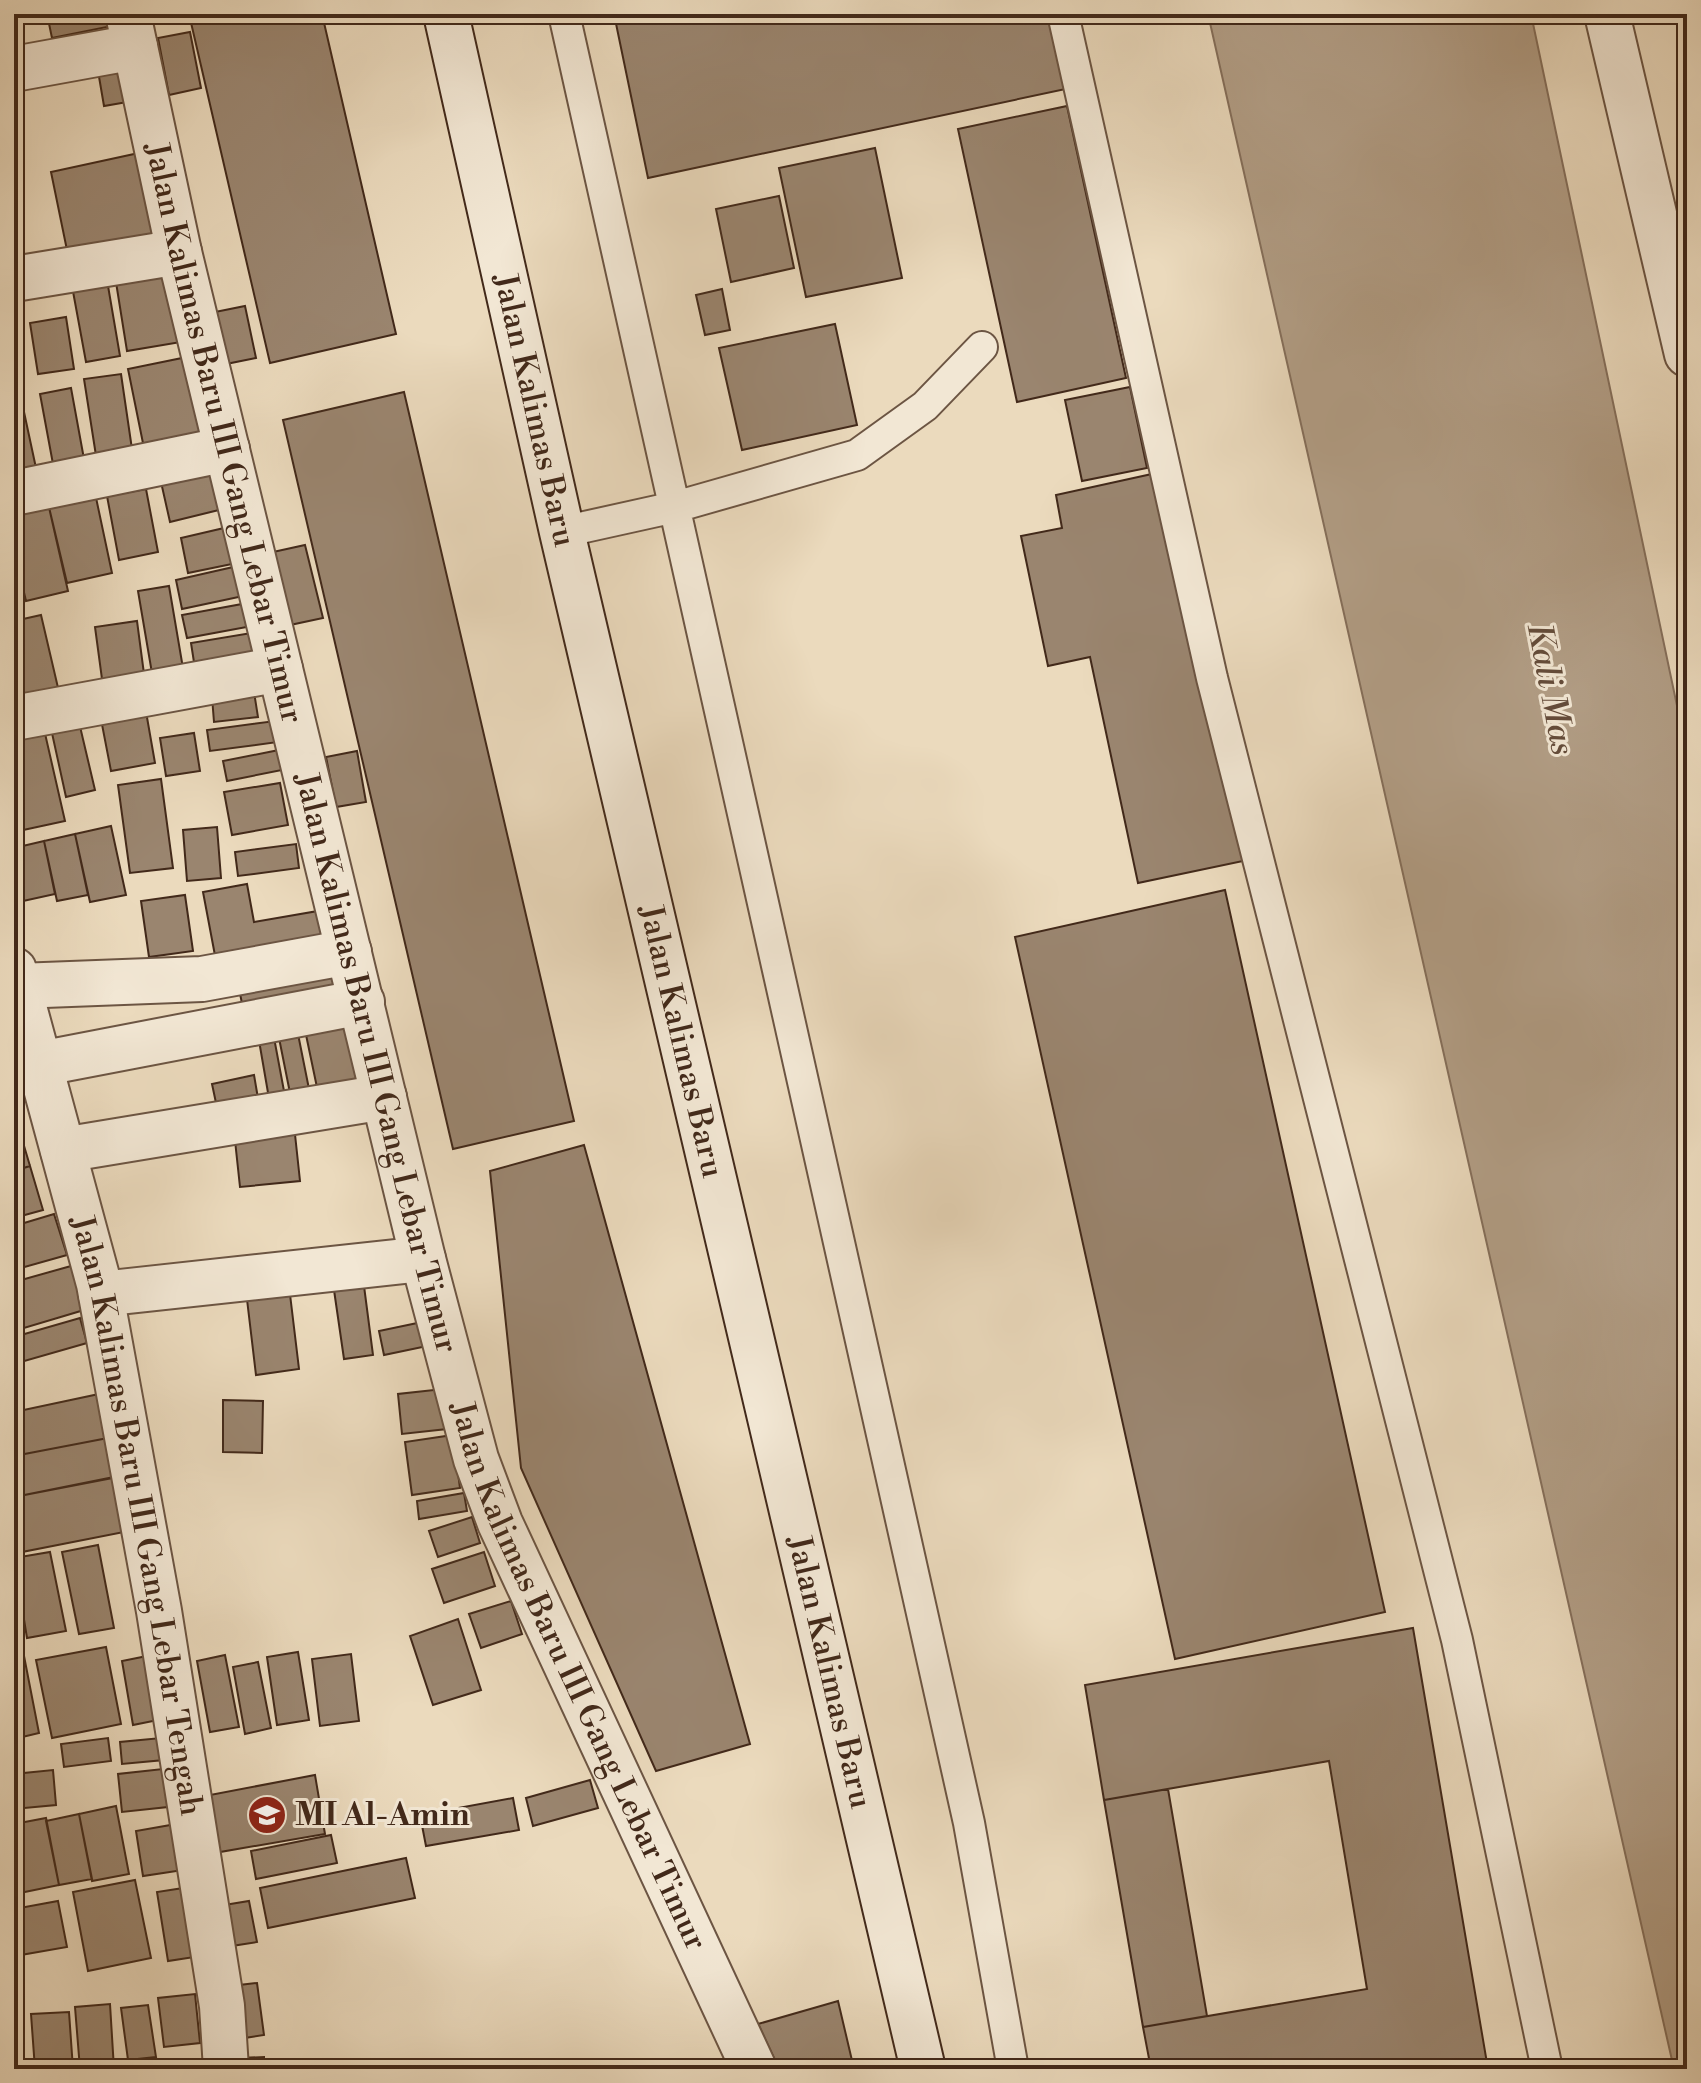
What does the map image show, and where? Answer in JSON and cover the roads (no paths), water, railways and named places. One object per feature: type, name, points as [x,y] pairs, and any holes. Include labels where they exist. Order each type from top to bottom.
[{"type":"street","name":"Jalan Kalimas Baru","points":[[446,14],[562,532],[923,2069]]},
{"type":"street","points":[[1607,14],[1687,354]]},
{"type":"street","points":[[14,69],[131,30]]},
{"type":"street","name":"Jalan Kalimas Baru III Gang Lebar Timur","points":[[131,30],[179,252],[423,1259],[487,1492],[754,2069]]},
{"type":"street","points":[[14,279],[179,252]]},
{"type":"street","points":[[14,493],[227,449]]},
{"type":"street","points":[[14,718],[280,669]]},
{"type":"street","points":[[16,978],[202,979],[349,952]]},
{"type":"street","name":"Jalan Kalimas Baru III Gang Lebar Tengah","points":[[16,978],[101,1294],[159,1611],[222,2006],[226,2069]]},
{"type":"street","points":[[39,1064],[362,1002]]},
{"type":"street","points":[[63,1150],[384,1097]]},
{"type":"street","points":[[101,1294],[423,1259]]},
{"type":"lane","points":[[564,14],[969,1823],[1013,2069]]},
{"type":"lane","points":[[1063,14],[1212,678],[1457,1640],[1547,2069]]},
{"type":"lane","points":[[562,532],[675,507],[857,455],[925,406],[982,347]]},
{"type":"water","name":"Kali Mas","points":[[1208,14],[1531,14],[1687,753],[1687,2069],[1674,2069]]},
{"type":"place","name":"MI Al-Amin","points":[[267,1815]]}]
